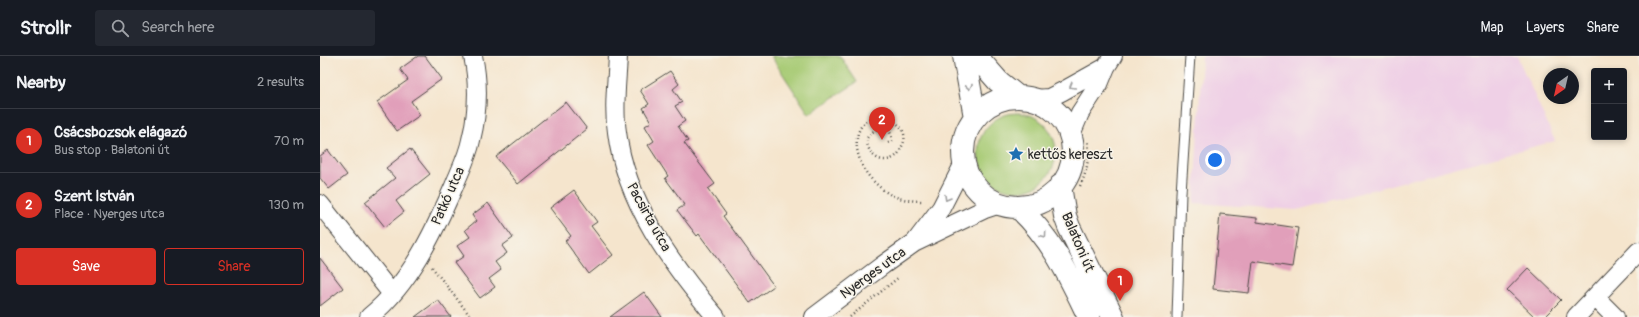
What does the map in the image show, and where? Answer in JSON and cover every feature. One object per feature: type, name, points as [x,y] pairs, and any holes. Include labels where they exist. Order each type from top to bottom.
[{"type":"main road","points":[[964,56],[975,117]]},
{"type":"main road","points":[[976,56],[998,81],[1026,98],[1049,107],[1079,138],[1072,146],[1072,160],[1068,174],[1069,188],[1030,206],[1009,205],[983,194],[971,181],[964,163],[963,147],[966,131],[975,117],[987,106],[1002,99],[1026,98]]},
{"type":"main road","name":"Balatoni út","points":[[1069,188],[1065,216],[1113,317]]},
{"type":"main road","name":"Balatoni út","points":[[1009,205],[1034,222],[1046,237],[1061,262],[1089,317]]},
{"type":"street","name":"Patkó utca","points":[[369,317],[392,294],[407,276],[444,210],[462,168],[471,141],[478,98],[477,73],[473,56]]},
{"type":"street","name":"Pacsirta utca","points":[[618,56],[616,131],[627,178],[654,232],[677,267],[716,317]]},
{"type":"street","points":[[1026,98],[1049,98],[1063,91],[1109,61]]},
{"type":"street","points":[[1079,138],[1080,113],[1099,84],[1109,61]]},
{"type":"street","name":"Nyerges utca","points":[[914,243],[941,208],[964,163]]},
{"type":"street","points":[[320,204],[392,294]]},
{"type":"street","name":"Nyerges utca","points":[[814,317],[914,243],[985,209],[1009,205]]},
{"type":"street","points":[[1576,317],[1639,251]]},
{"type":"street","points":[[1595,297],[1615,317]]},
{"type":"lane","points":[[1177,317],[1181,194],[1190,56]]},
{"type":"path","points":[[888,143],[892,141],[892,135],[889,130],[879,128],[870,133],[867,144],[872,154],[879,159],[885,160],[895,157],[900,151],[904,141],[902,129],[898,124],[883,115],[868,118],[860,129],[856,140],[857,150],[866,171],[880,187],[891,194],[910,201],[925,201]]},
{"type":"path","points":[[1069,188],[1086,174],[1089,159],[1079,138]]},
{"type":"path","points":[[421,252],[471,317]]},
{"type":"shaded area","points":[[1202,56],[1517,56],[1555,141],[1297,210],[1194,203]]},
{"type":"green space","points":[[771,56],[840,56],[857,82],[809,114]]},
{"type":"green space","points":[[1017,113],[1032,116],[1044,125],[1053,137],[1056,152],[1053,167],[1044,179],[1032,188],[1017,191],[1002,188],[990,179],[981,167],[978,152],[981,137],[990,125],[1002,116]]},
{"type":"building","points":[[418,56],[425,56],[442,79],[411,101],[420,115],[397,131],[377,102],[408,80],[400,69]]},
{"type":"building","points":[[670,71],[679,84],[673,89],[682,102],[675,106],[685,121],[678,126],[688,141],[684,143],[715,184],[708,189],[726,214],[723,216],[774,286],[750,303],[699,234],[697,236],[677,210],[685,205],[665,178],[668,176],[648,145],[654,141],[645,126],[651,122],[643,108],[649,104],[640,90]]},
{"type":"building","points":[[566,102],[587,129],[518,184],[496,157]]},
{"type":"building","points":[[410,149],[430,174],[396,201],[404,212],[385,227],[365,202],[395,178],[386,168]]},
{"type":"building","points":[[328,150],[347,175],[329,189],[320,178],[320,156]]},
{"type":"building","points":[[574,190],[597,222],[591,226],[613,255],[589,274],[565,241],[571,236],[550,208]]},
{"type":"building","points":[[488,203],[513,238],[502,246],[507,253],[495,262],[501,270],[489,279],[495,287],[480,298],[454,263],[464,256],[457,246],[470,237],[465,230],[476,221],[472,215]]},
{"type":"building","points":[[1220,214],[1257,218],[1257,222],[1298,228],[1292,267],[1253,261],[1249,293],[1213,289]]},
{"type":"building","points":[[320,258],[343,288],[320,306]]},
{"type":"building","points":[[1528,268],[1561,300],[1544,317],[1535,317],[1507,290]]},
{"type":"building","points":[[644,292],[662,317],[610,317]]},
{"type":"building","points":[[438,300],[451,317],[415,317]]},
{"type":"place","name":"Szent István","points":[[882,140]]},
{"type":"place","name":"kettős kereszt","points":[[1016,154]]},
{"type":"place","name":"Csácsbozsok elágazó","points":[[1120,301]]}]
